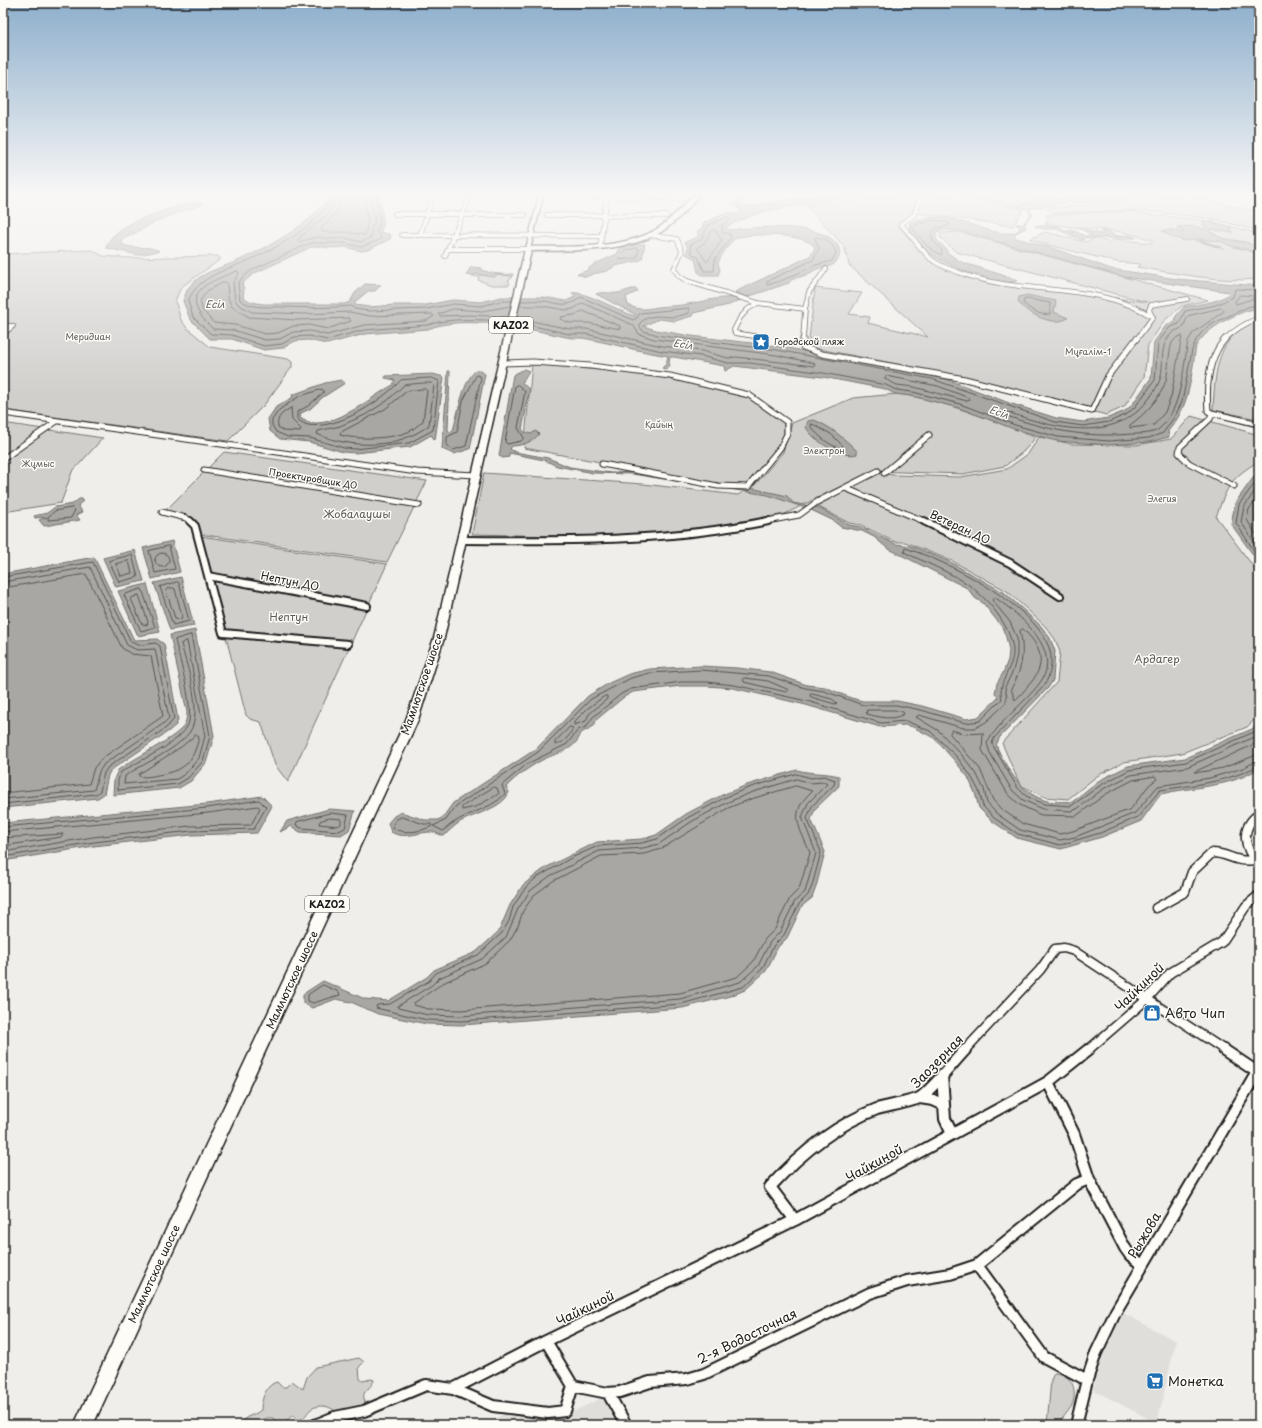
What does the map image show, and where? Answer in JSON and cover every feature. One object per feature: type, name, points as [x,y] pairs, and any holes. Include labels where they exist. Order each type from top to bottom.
[{"type":"highway","name":"KAZ02","points":[[502,361],[525,263]]},
{"type":"highway","name":"Мамлютское шоссе","points":[[83,1425],[412,720],[439,638],[502,361]]},
{"type":"street","points":[[677,263],[674,269],[680,276],[700,286],[758,302],[805,309]]},
{"type":"street","points":[[937,263],[975,279],[1032,288],[1066,290],[1125,303],[1139,308],[1153,316]]},
{"type":"street","points":[[826,270],[809,292],[805,309],[804,348],[822,354],[965,379],[1092,411],[1108,376],[1153,316]]},
{"type":"street","points":[[1153,316],[1149,310],[1151,305],[1187,299]]},
{"type":"street","points":[[758,302],[758,304],[748,309],[740,318],[734,330],[740,335],[760,337]]},
{"type":"street","points":[[1259,318],[1243,324],[1227,336],[1218,346],[1206,384],[1208,410],[1212,413],[1259,424]]},
{"type":"street","points":[[3,326],[13,326],[3,334]]},
{"type":"street","points":[[502,361],[591,366],[670,376],[749,395],[787,422],[787,434],[780,448],[748,487],[718,486],[602,464]]},
{"type":"street","points":[[3,413],[417,472],[476,476]]},
{"type":"street","points":[[1212,413],[1210,419],[1180,447],[1179,453],[1190,463],[1234,486]]},
{"type":"street","points":[[3,459],[57,421]]},
{"type":"street","points":[[884,473],[914,446],[929,435]]},
{"type":"street","name":"Проектировщик ДО","points":[[204,470],[419,505]]},
{"type":"street","points":[[461,540],[562,541],[652,538],[765,522],[799,515],[814,505],[878,471]]},
{"type":"street","name":"Ветеран ДО","points":[[845,488],[972,543],[1034,576],[1060,596]]},
{"type":"street","points":[[162,512],[186,518],[195,526],[223,633],[348,644]]},
{"type":"street","name":"Нептун ДО","points":[[208,576],[368,606]]},
{"type":"street","points":[[1257,862],[1247,847],[1246,832],[1250,821],[1259,814]]},
{"type":"street","points":[[1156,908],[1186,892],[1192,872],[1212,853],[1218,853],[1241,862],[1257,862]]},
{"type":"street","name":"Чайкиной","points":[[454,1389],[546,1341],[795,1220],[1048,1082],[1077,1060],[1146,1000],[1170,973],[1222,942],[1246,906],[1259,894]]},
{"type":"street","name":"Заозерная","points":[[795,1220],[770,1187],[788,1165],[844,1124],[897,1102],[920,1098],[1040,970],[1055,949],[1064,948],[1074,951],[1146,1000]]},
{"type":"street","points":[[1146,1000],[1258,1070]]},
{"type":"street","name":"Рыжова","points":[[1076,1425],[1087,1380],[1096,1353],[1116,1311],[1258,1070]]},
{"type":"street","points":[[942,1075],[945,1119],[952,1134]]},
{"type":"street","points":[[1048,1082],[1074,1134],[1089,1179],[1127,1252],[1142,1265]]},
{"type":"street","points":[[920,1098],[933,1100],[944,1105]]},
{"type":"street","name":"2-я Водосточная","points":[[573,1386],[608,1393],[620,1392],[650,1382],[687,1378],[704,1374],[870,1292],[907,1281],[950,1274],[977,1265],[1077,1184],[1089,1179]]},
{"type":"street","points":[[977,1265],[1037,1347],[1041,1356],[1050,1363],[1060,1366],[1087,1380]]},
{"type":"street","points":[[315,1425],[335,1417],[364,1411],[420,1386],[432,1385],[454,1389],[493,1406],[527,1412],[548,1413],[565,1411],[573,1386],[546,1341]]},
{"type":"street","points":[[608,1393],[626,1425]]},
{"type":"shaded area","points":[[1123,1313],[1176,1341],[1157,1423],[1093,1390],[1103,1355]]},
{"type":"shaded area","points":[[606,1396],[622,1425],[488,1425],[504,1413],[527,1417],[566,1415]]},
{"type":"green space","name":"Меридиан","points":[[3,263],[216,263],[181,287],[175,301],[181,320],[187,328],[210,347],[288,359],[292,362],[292,367],[264,405],[228,441],[3,410]]},
{"type":"green space","name":"Мұғалім-1","points":[[848,263],[934,263],[975,280],[1147,302],[997,263],[1071,263],[1208,300],[1182,306],[1164,321],[1148,345],[1144,377],[1124,407],[1106,415],[966,377],[808,347],[815,288],[862,293],[849,314],[870,317],[868,323],[928,337],[849,265]]},
{"type":"green space","points":[[1125,263],[1259,263],[1259,279],[1214,279],[1137,267],[1141,264]]},
{"type":"green space","points":[[475,274],[494,277],[498,274],[510,276],[512,278],[508,281],[510,283],[509,285],[492,285],[478,280],[479,277],[473,276]]},
{"type":"green space","points":[[1259,321],[1259,416],[1253,418],[1213,410],[1217,369],[1226,345],[1234,335],[1245,327]]},
{"type":"green space","name":"Қайың","points":[[532,364],[644,374],[747,395],[784,422],[784,435],[776,451],[746,485],[719,484],[524,448]]},
{"type":"green space","name":"Электрон","points":[[896,394],[949,406],[1036,437],[1024,451],[1005,466],[963,474],[871,471],[785,514],[645,538],[472,534],[484,473],[643,484],[738,495],[756,484],[783,452],[792,423],[853,398]]},
{"type":"green space","name":"Ардагер","points":[[1191,416],[1259,435],[1259,461],[1249,467],[1231,484],[1223,498],[1216,517],[1259,574],[1259,715],[1247,727],[1182,753],[1124,762],[1097,776],[1068,799],[1045,797],[1020,785],[1002,743],[1057,682],[1060,652],[1055,639],[1045,626],[1007,591],[952,561],[905,542],[895,542],[861,525],[849,523],[817,506],[878,473],[893,475],[960,477],[1007,469],[1028,454],[1039,437],[1072,444],[1136,445],[1171,439]]},
{"type":"green space","name":"Жұмыс","points":[[3,423],[103,438],[72,472],[61,503],[3,512]]},
{"type":"green space","name":"Жобалаушы","points":[[224,452],[427,481],[387,562],[199,534],[195,522],[165,511]]},
{"type":"green space","name":"Нептун","points":[[200,536],[387,564],[288,782],[275,765],[261,722],[250,719],[246,715]]},
{"type":"green space","points":[[359,1358],[364,1362],[359,1367],[360,1379],[363,1381],[371,1379],[374,1380],[364,1393],[366,1404],[363,1408],[346,1412],[338,1412],[324,1406],[320,1406],[312,1408],[302,1419],[299,1420],[293,1415],[281,1425],[277,1424],[273,1418],[264,1419],[256,1425],[244,1424],[243,1420],[245,1418],[261,1410],[265,1393],[273,1383],[277,1382],[282,1387],[286,1387],[292,1381],[303,1389],[307,1377],[316,1367]]},
{"type":"green space","points":[[1054,1373],[1065,1376],[1069,1380],[1074,1389],[1074,1395],[1071,1407],[1059,1425],[1047,1425],[1051,1380]]},
{"type":"water","name":"Есіл","points":[[233,263],[277,263],[253,274],[242,284],[244,289],[243,297],[251,302],[263,304],[344,304],[350,302],[355,293],[365,284],[381,285],[375,291],[368,291],[355,302],[355,305],[369,307],[426,305],[453,300],[481,302],[501,297],[543,297],[566,301],[575,297],[572,293],[577,293],[593,298],[634,316],[636,315],[596,294],[618,293],[637,289],[637,292],[626,297],[628,305],[643,309],[684,305],[722,298],[743,299],[729,305],[693,313],[692,316],[675,321],[659,319],[643,326],[656,330],[691,336],[777,346],[941,377],[1009,403],[1056,418],[1083,422],[1108,418],[1125,411],[1132,405],[1151,378],[1154,342],[1167,324],[1175,322],[1176,316],[1184,307],[1218,300],[1228,295],[1229,292],[1125,277],[1073,263],[1093,263],[1111,269],[1177,279],[1259,286],[1259,308],[1233,316],[1215,326],[1196,346],[1188,391],[1181,412],[1168,431],[1169,437],[1149,442],[1109,445],[1057,441],[1014,429],[959,408],[912,396],[895,394],[885,389],[823,377],[734,366],[725,371],[724,366],[674,357],[670,357],[670,365],[667,370],[662,368],[666,364],[668,356],[585,338],[569,338],[497,324],[460,323],[428,329],[365,334],[327,344],[308,340],[295,341],[283,348],[264,350],[232,339],[210,339],[190,319],[183,301],[187,290],[199,278]]},
{"type":"water","points":[[598,263],[631,263],[615,266],[607,271],[586,277],[577,274],[586,271]]},
{"type":"water","points":[[696,263],[718,263],[720,270],[718,275],[702,275],[698,272]]},
{"type":"water","points":[[796,263],[835,263],[828,267],[817,269],[807,275],[791,280],[789,283],[747,297],[735,292]]},
{"type":"water","name":"Есіл","points":[[946,263],[963,263],[1018,280],[1001,282],[975,275]]},
{"type":"water","points":[[471,267],[482,268],[482,270],[494,273],[513,274],[512,278],[510,276],[498,274],[494,277],[475,274],[473,276],[466,275]]},
{"type":"water","points":[[1027,295],[1056,301],[1054,312],[1068,318],[1062,321],[1055,321],[1034,315],[1027,311],[1018,302],[1019,297]]},
{"type":"water","points":[[524,369],[529,371],[522,383],[530,390],[525,408],[526,410],[522,429],[524,432],[531,434],[536,431],[539,434],[527,443],[512,446],[510,449],[515,452],[548,458],[570,467],[611,473],[635,472],[755,489],[787,496],[793,503],[819,508],[849,525],[861,527],[895,544],[911,546],[948,561],[1005,593],[1041,626],[1050,638],[1055,651],[1053,680],[1048,688],[1000,737],[996,745],[1004,762],[1015,778],[1035,796],[1050,801],[1072,802],[1098,781],[1128,766],[1185,758],[1252,729],[1259,723],[1259,768],[1248,775],[1224,783],[1161,794],[1141,821],[1102,837],[1061,849],[1017,838],[992,821],[979,808],[975,793],[968,777],[954,760],[934,738],[913,727],[905,725],[880,727],[806,705],[733,688],[681,686],[633,692],[624,697],[596,720],[594,726],[581,733],[575,744],[571,747],[544,759],[514,779],[506,787],[509,792],[506,798],[501,802],[488,810],[460,822],[444,836],[435,832],[406,836],[391,832],[388,823],[394,816],[401,812],[425,820],[438,820],[443,817],[453,803],[536,749],[588,696],[609,683],[629,674],[650,669],[701,666],[770,672],[807,685],[825,687],[851,698],[863,701],[897,701],[922,706],[966,719],[978,717],[998,698],[995,693],[997,683],[1008,660],[1009,650],[1002,627],[983,603],[975,598],[967,588],[887,548],[874,537],[862,531],[841,527],[832,520],[811,510],[768,495],[632,474],[593,473],[557,466],[544,460],[509,453],[509,457],[503,458],[499,456],[513,375]]},
{"type":"water","points":[[478,370],[485,374],[470,449],[454,454],[442,449],[448,371],[450,371],[448,430],[450,432],[453,430],[462,397],[469,379],[473,373]]},
{"type":"water","points":[[433,374],[444,377],[435,440],[431,435],[410,447],[355,453],[343,452],[309,442],[280,439],[270,431],[268,419],[276,407],[293,397],[292,395],[325,383],[341,380],[345,383],[323,397],[310,409],[301,413],[300,418],[311,423],[322,423],[348,413],[393,385],[395,380],[385,378],[386,376]]},
{"type":"water","points":[[814,420],[837,433],[857,451],[857,454],[844,454],[821,443],[809,432],[806,427],[808,421]]},
{"type":"water","points":[[1259,474],[1259,519],[1257,521],[1259,563],[1231,524],[1235,503],[1253,478]]},
{"type":"water","points":[[79,499],[83,499],[83,501],[78,505],[82,512],[76,515],[80,520],[44,526],[39,520],[47,517],[35,518],[34,516],[47,513],[55,507],[73,504]]},
{"type":"water","points":[[172,541],[180,572],[152,579],[143,548]]},
{"type":"water","points":[[135,550],[144,581],[116,587],[103,558]]},
{"type":"water","points":[[94,557],[134,640],[157,639],[164,644],[178,720],[176,725],[169,731],[111,770],[108,775],[104,794],[98,798],[3,808],[3,574]]},
{"type":"water","points":[[181,577],[194,626],[170,630],[154,583]]},
{"type":"water","points":[[147,584],[160,632],[138,636],[118,591]]},
{"type":"water","points":[[195,630],[214,736],[206,763],[191,781],[179,788],[113,795],[114,779],[118,770],[170,738],[184,725],[187,712],[170,635]]},
{"type":"water","points":[[797,770],[839,776],[839,786],[815,809],[811,819],[825,852],[812,898],[802,906],[787,938],[778,947],[766,971],[745,990],[730,996],[682,1008],[462,1025],[427,1024],[378,1014],[351,1002],[336,999],[312,1008],[303,1003],[303,994],[323,981],[365,999],[388,1001],[427,977],[434,970],[476,952],[499,931],[510,905],[523,885],[545,868],[597,842],[642,839],[656,835],[686,814],[722,795],[747,785]]},
{"type":"water","points":[[262,796],[272,806],[257,833],[191,835],[94,846],[3,861],[3,823],[207,804]]},
{"type":"water","points":[[329,809],[355,811],[349,830],[341,835],[300,832],[291,826],[280,832],[287,821]]},
{"type":"waterway","points":[[1214,417],[1222,418]]},
{"type":"waterway","points":[[1226,419],[1259,428]]},
{"type":"place","name":"Городской пляж","points":[[761,342]]},
{"type":"place","name":"Авто Чип","points":[[1152,1013]]},
{"type":"place","name":"Монетка","points":[[1155,1381]]},
{"type":"park label","name":"Элегия","points":[[1162,499]]}]
